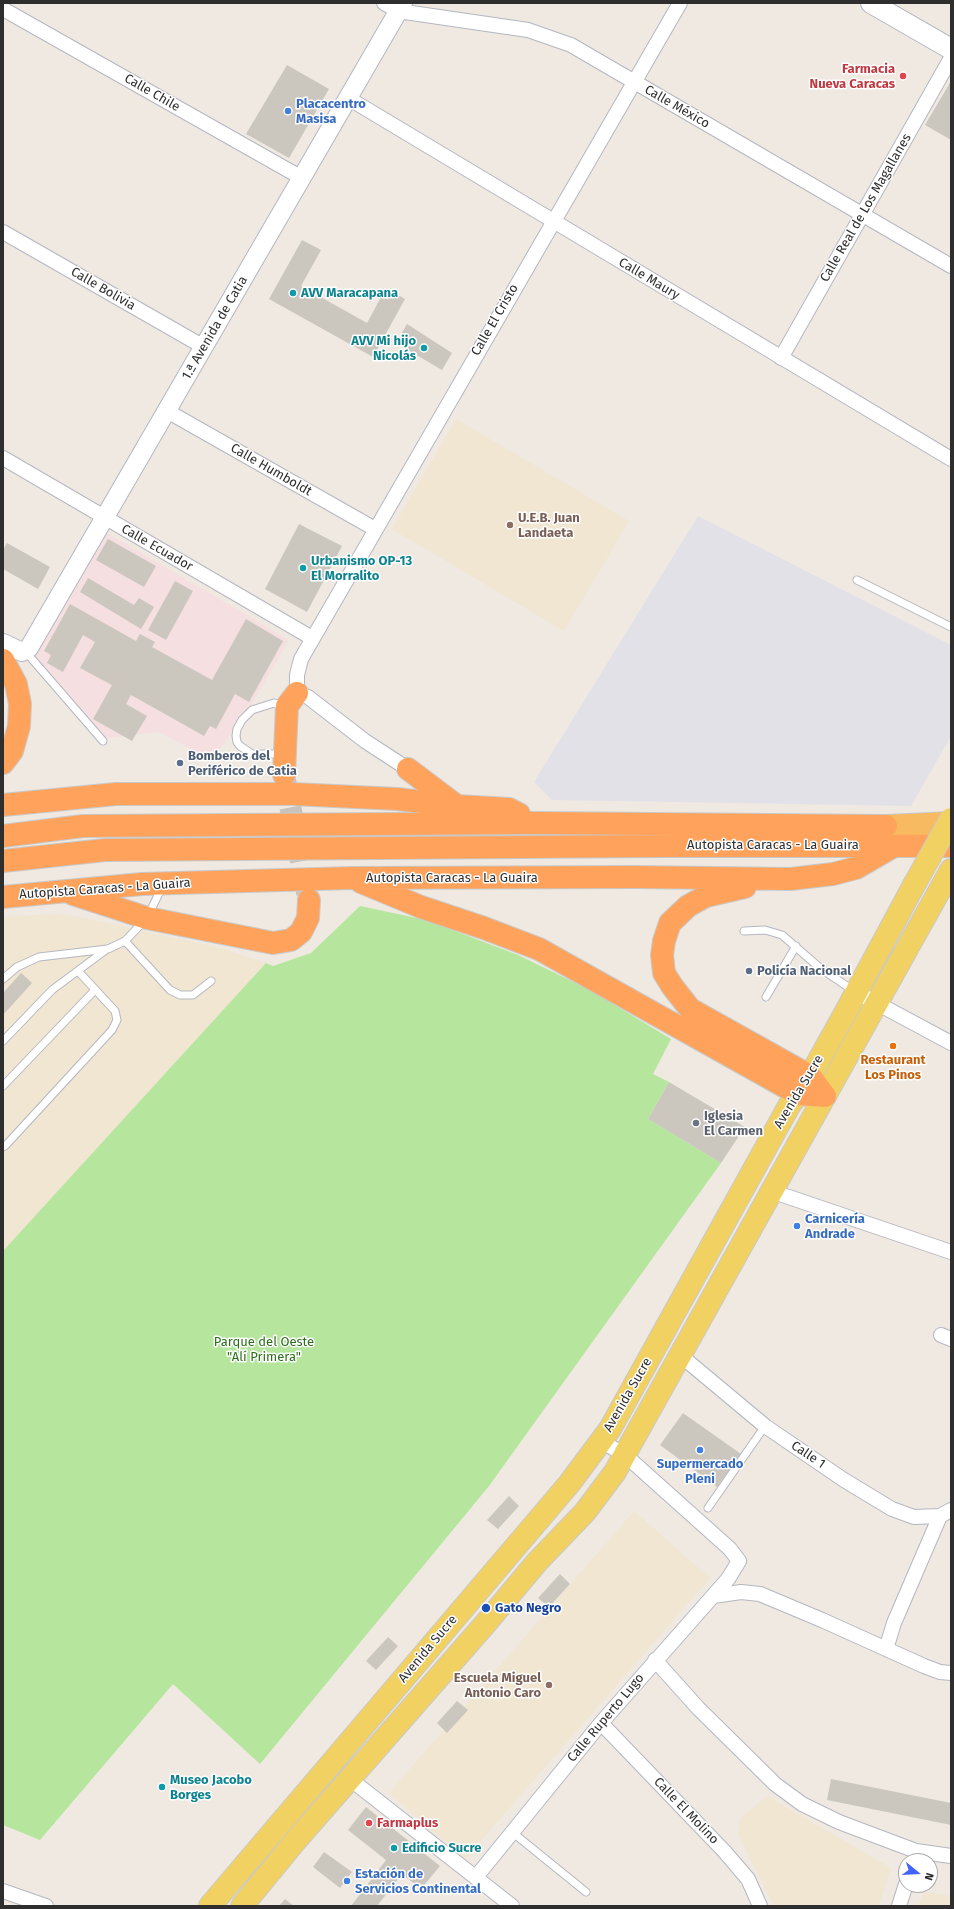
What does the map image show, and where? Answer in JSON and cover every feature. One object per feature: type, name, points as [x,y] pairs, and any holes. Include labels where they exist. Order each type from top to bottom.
[{"type":"highway","points":[[3,763],[12,751],[19,726],[20,704],[16,684],[4,663]]},
{"type":"highway","points":[[284,764],[292,700]]},
{"type":"highway","points":[[398,799],[405,791],[408,779],[408,769]]},
{"type":"highway","points":[[408,769],[456,806]]},
{"type":"highway","name":"Autopista Caracas - La Guaira","points":[[3,805],[116,794],[293,794],[398,799],[456,806],[509,809],[538,823]]},
{"type":"highway","name":"Autopista Caracas - La Guaira","points":[[3,836],[83,826],[538,823],[886,826],[951,823]]},
{"type":"highway","name":"Autopista Caracas - La Guaira","points":[[3,897],[164,883],[342,879],[635,877],[791,880],[834,874],[856,868],[895,845]]},
{"type":"highway","name":"Autopista Caracas - La Guaira","points":[[3,861],[105,850],[895,845],[951,846]]},
{"type":"highway","points":[[342,879],[425,848]]},
{"type":"highway","points":[[342,879],[490,930],[539,949],[798,1094],[824,1096]]},
{"type":"highway","points":[[791,880],[729,890],[706,896],[688,906],[670,923],[664,941],[662,955],[664,973],[690,1009],[810,1076],[824,1096]]},
{"type":"highway","points":[[64,891],[147,918],[273,943],[291,940],[301,932],[308,918],[309,900]]},
{"type":"main road","points":[[871,3],[951,49]]},
{"type":"main road","name":"Avenida Sucre","points":[[210,1906],[569,1484],[601,1441],[630,1394],[789,1106],[810,1076],[951,819]]},
{"type":"main road","name":"Avenida Sucre","points":[[242,1906],[297,1839],[486,1623],[537,1562],[591,1505],[615,1472],[824,1096],[949,877]]},
{"type":"street","name":"Calle El Cristo","points":[[292,700],[301,659],[312,638],[680,3]]},
{"type":"street","name":"Calle México","points":[[395,6],[528,30],[571,45],[951,266]]},
{"type":"street","name":"1.ª Avenida de Catia","points":[[25,651],[29,648],[348,98],[395,6]]},
{"type":"street","name":"Calle Chile","points":[[3,9],[302,178]]},
{"type":"street","name":"Calle Real de Los Magallanes","points":[[781,358],[951,58]]},
{"type":"street","name":"Calle Maury","points":[[348,98],[951,459]]},
{"type":"street","name":"Calle Bolivia","points":[[3,232],[204,347]]},
{"type":"street","name":"Calle Humboldt","points":[[167,411],[375,529]]},
{"type":"street","name":"Calle Ecuador","points":[[3,458],[312,638]]},
{"type":"street","points":[[3,643],[17,651],[25,651]]},
{"type":"street","points":[[292,700],[308,697],[365,741],[408,769]]},
{"type":"street","points":[[856,992],[951,1043]]},
{"type":"street","points":[[771,1192],[951,1252]]},
{"type":"street","name":"Calle 1","points":[[680,1355],[765,1426],[844,1480],[892,1509],[914,1517],[946,1513]]},
{"type":"street","points":[[601,1441],[625,1455]]},
{"type":"street","name":"Calle Ruperto Lugo","points":[[476,1877],[655,1660],[728,1579],[738,1562],[735,1553],[708,1531],[625,1455]]},
{"type":"street","points":[[886,1648],[894,1623],[946,1513]]},
{"type":"street","points":[[713,1596],[741,1592],[760,1594],[886,1648],[924,1666],[940,1672],[951,1673]]},
{"type":"street","points":[[655,1660],[698,1708],[780,1788],[802,1804],[908,1853]]},
{"type":"street","name":"Calle El Molino","points":[[602,1723],[724,1851],[748,1879],[760,1906]]},
{"type":"street","points":[[350,1779],[512,1906]]},
{"type":"street","points":[[938,1856],[951,1856]]},
{"type":"street","points":[[3,1891],[46,1906]]},
{"type":"street","points":[[899,1906],[903,1893]]},
{"type":"lane","points":[[857,580],[951,627]]},
{"type":"lane","points":[[25,651],[102,741]]},
{"type":"lane","points":[[284,764],[252,754],[240,746],[237,742],[236,736],[237,729],[242,720],[252,710],[274,703],[292,700]]},
{"type":"lane","points":[[3,1041],[52,990],[108,949],[125,941],[147,918],[164,883]]},
{"type":"lane","points":[[744,931],[765,930],[782,935],[820,968],[856,992]]},
{"type":"lane","points":[[125,941],[170,990],[180,995],[193,995],[211,981]]},
{"type":"lane","points":[[766,996],[796,946]]},
{"type":"lane","points":[[3,979],[17,967],[39,957],[108,949]]},
{"type":"lane","points":[[3,1147],[112,1030],[117,1020],[115,1011],[78,971]]},
{"type":"lane","points":[[3,1086],[95,990]]},
{"type":"lane","points":[[708,1508],[765,1426]]},
{"type":"lane","points":[[512,1832],[586,1892]]},
{"type":"shaded area","name":"U.E.B. Juan Landaeta","points":[[456,419],[629,521],[564,631],[392,529]]},
{"type":"shaded area","points":[[698,516],[951,645],[951,736],[911,806],[552,800],[534,782]]},
{"type":"shaded area","points":[[107,533],[289,640],[249,709],[212,760],[159,732],[105,738],[30,661]]},
{"type":"shaded area","points":[[55,914],[84,918],[221,948],[266,963],[3,1251],[3,917]]},
{"type":"shaded area","name":"Escuela Miguel Antonio Caro","points":[[634,1511],[710,1578],[465,1859],[389,1793]]},
{"type":"shaded area","points":[[767,1796],[891,1868],[879,1906],[774,1906],[738,1834],[740,1819]]},
{"type":"shaded area","points":[[924,1893],[951,1896],[951,1906],[918,1906]]},
{"type":"green space","name":"Parque del Oeste \"Alí Primera\"","points":[[360,906],[426,920],[518,955],[590,990],[671,1039],[653,1074],[669,1082],[648,1119],[721,1163],[489,1486],[260,1764],[173,1684],[40,1840],[3,1825],[3,1251],[266,963],[273,966],[311,953]]},
{"type":"building","name":"Placacentro Masisa","points":[[287,65],[329,89],[289,158],[246,134]]},
{"type":"building","points":[[951,81],[951,140],[925,125]]},
{"type":"building","name":"AVV Maracapana","points":[[302,240],[321,250],[301,286],[367,323],[386,288],[405,299],[373,357],[269,299]]},
{"type":"building","name":"AVV Mi hijo Nicolás","points":[[407,324],[452,353],[442,370],[396,343]]},
{"type":"building","name":"Urbanismo OP-13 El Morralito","points":[[299,524],[342,546],[307,612],[265,589]]},
{"type":"building","points":[[108,539],[156,566],[144,587],[96,560]]},
{"type":"building","points":[[7,543],[50,567],[38,589],[3,569],[3,550]]},
{"type":"building","points":[[88,578],[134,605],[139,598],[154,607],[141,629],[80,592]]},
{"type":"building","points":[[175,581],[193,591],[166,640],[148,630]]},
{"type":"building","points":[[70,604],[136,641],[140,634],[155,642],[152,647],[212,680],[246,619],[283,641],[249,702],[235,694],[216,729],[210,726],[204,736],[131,695],[126,704],[147,716],[132,741],[93,719],[112,685],[80,668],[95,642],[83,635],[63,672],[47,663],[51,655],[44,651]]},
{"type":"building","points":[[21,973],[32,983],[3,1015],[3,993]]},
{"type":"building","name":"Iglesia El Carmen","points":[[669,1082],[745,1127],[721,1163],[648,1119]]},
{"type":"building","name":"Supermercado Pleni","points":[[683,1413],[741,1454],[717,1487],[660,1445]]},
{"type":"building","points":[[509,1496],[519,1506],[498,1529],[487,1520]]},
{"type":"building","points":[[560,1574],[570,1584],[549,1607],[538,1598]]},
{"type":"building","points":[[388,1637],[398,1646],[376,1670],[366,1661]]},
{"type":"building","points":[[457,1701],[468,1710],[447,1733],[437,1723]]},
{"type":"building","points":[[831,1779],[951,1803],[951,1825],[827,1800]]},
{"type":"building","name":"Edificio Sucre","points":[[366,1807],[440,1866],[421,1889],[402,1874],[377,1906],[351,1906],[386,1860],[348,1830]]},
{"type":"building","points":[[324,1852],[352,1872],[340,1888],[313,1867]]},
{"type":"building","points":[[285,1899],[294,1906],[279,1906]]},
{"type":"tunnel","points":[[284,775],[308,897]]},
{"type":"place","name":"Farmacia Nueva Caracas","points":[[903,76]]},
{"type":"place","name":"Placacentro Masisa","points":[[288,111]]},
{"type":"place","name":"AVV Maracapana","points":[[293,293]]},
{"type":"place","name":"AVV Mi hijo Nicolás","points":[[424,348]]},
{"type":"place","name":"U.E.B. Juan Landaeta","points":[[510,525]]},
{"type":"place","name":"Urbanismo OP-13 El Morralito","points":[[303,568]]},
{"type":"place","name":"Bomberos del Periférico de Catia","points":[[180,763]]},
{"type":"place","name":"Policía Nacional","points":[[749,971]]},
{"type":"place","name":"Restaurant Los Pinos","points":[[893,1046]]},
{"type":"place","name":"Iglesia El Carmen","points":[[696,1123]]},
{"type":"place","name":"Carnicería Andrade","points":[[797,1226]]},
{"type":"place","name":"Supermercado Pleni","points":[[700,1450]]},
{"type":"place","name":"Gato Negro","points":[[486,1608]]},
{"type":"place","name":"Escuela Miguel Antonio Caro","points":[[549,1685]]},
{"type":"place","name":"Museo Jacobo Borges","points":[[162,1787]]},
{"type":"place","name":"Farmaplus","points":[[369,1823]]},
{"type":"place","name":"Edificio Sucre","points":[[394,1848]]},
{"type":"place","name":"Estación de Servicios Continental","points":[[347,1881]]}]
